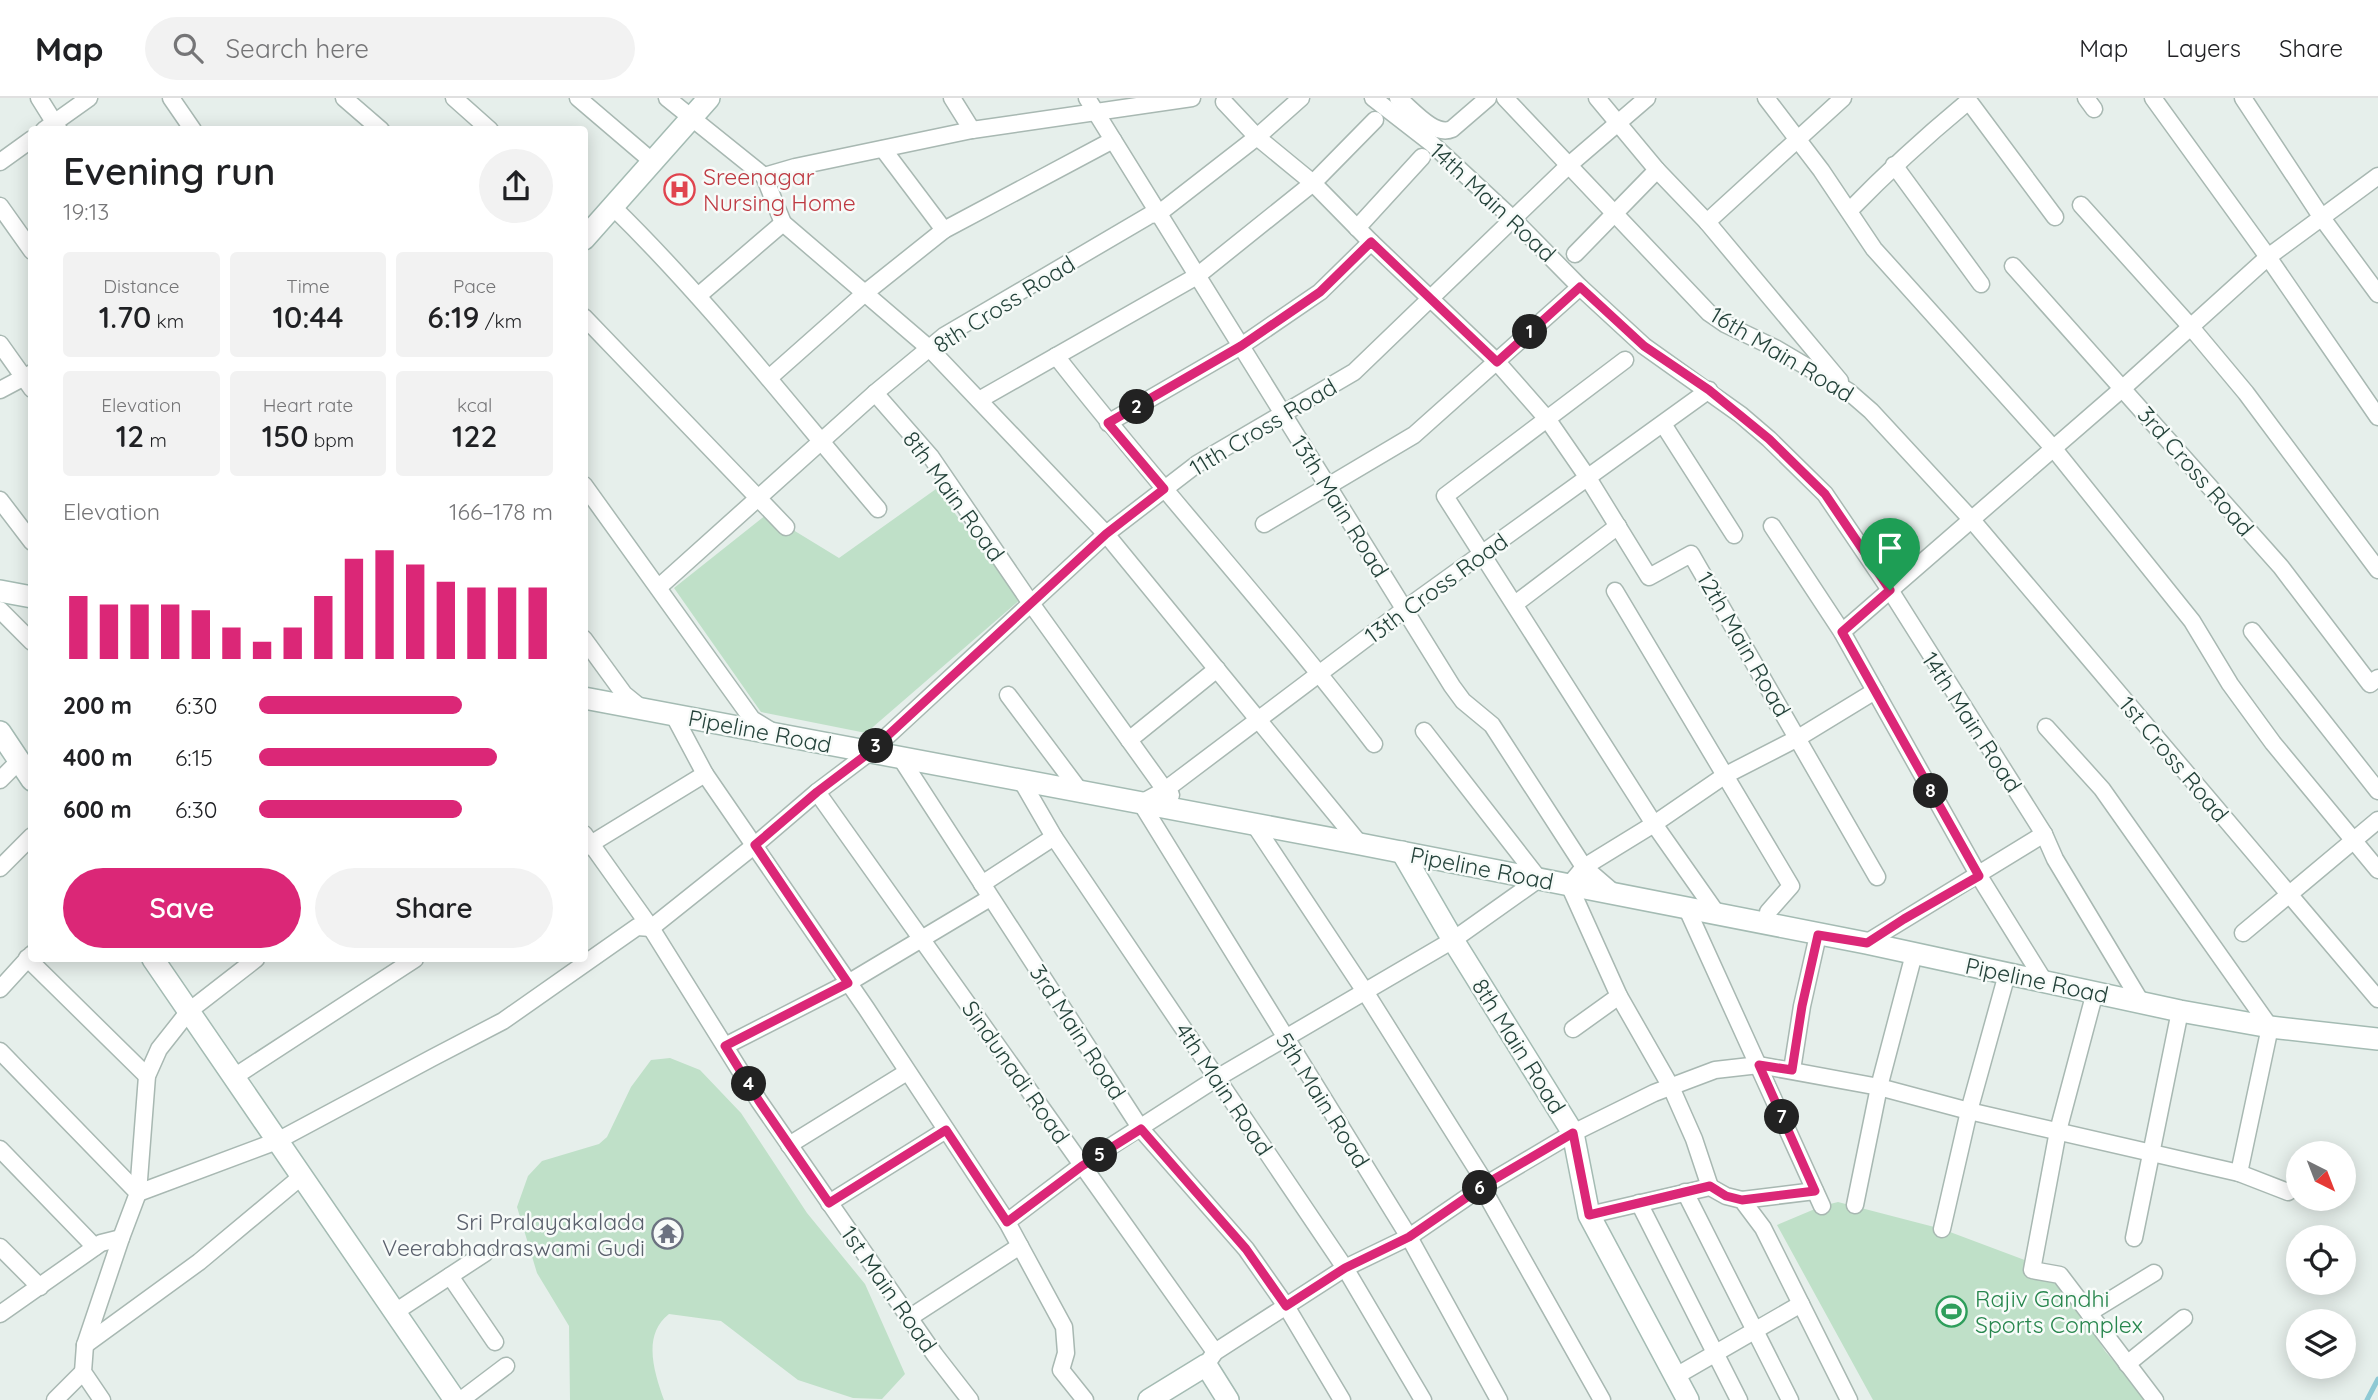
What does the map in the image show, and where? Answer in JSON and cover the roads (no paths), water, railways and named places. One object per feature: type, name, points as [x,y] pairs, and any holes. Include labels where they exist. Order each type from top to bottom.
[{"type":"street","points":[[39,98],[52,126]]},
{"type":"street","points":[[53,126],[89,98]]},
{"type":"street","points":[[171,98],[190,126]]},
{"type":"street","points":[[344,98],[376,126]]},
{"type":"street","points":[[454,98],[486,126]]},
{"type":"street","points":[[578,98],[653,162]]},
{"type":"street","points":[[667,98],[764,176],[783,223],[930,349],[1106,534],[1360,844]]},
{"type":"street","points":[[589,225],[613,207],[709,98]]},
{"type":"street","points":[[952,98],[972,130]]},
{"type":"street","name":"13th Main Road","points":[[1087,98],[1463,701],[1492,725],[1584,867],[1616,894]]},
{"type":"street","points":[[764,176],[972,130],[1192,98]]},
{"type":"street","name":"8th Cross Road","points":[[659,587],[875,393],[944,336],[1150,215],[1158,214],[1257,137],[1301,98]]},
{"type":"street","name":"14th Main Road","points":[[1373,98],[1431,143],[1644,346],[1709,390],[1769,439],[1825,494],[1890,590],[2044,834],[2055,859],[2141,1002]]},
{"type":"street","points":[[1398,98],[1436,130],[1446,132],[1488,98]]},
{"type":"street","name":"16th Main Road","points":[[1506,98],[1614,215],[1717,319],[1775,348],[1848,391],[1871,411],[1971,519]]},
{"type":"street","points":[[1597,98],[1657,170],[1707,222],[1848,391]]},
{"type":"street","name":"11th Cross Road","points":[[588,962],[638,927],[651,928],[870,752],[1106,534],[1164,489],[1197,464],[1354,372],[1569,166],[1647,98]]},
{"type":"street","points":[[1766,98],[1874,249],[2054,449],[2192,621],[2230,684],[2273,743],[2378,870]]},
{"type":"street","points":[[1707,222],[1843,98]]},
{"type":"street","points":[[2153,98],[2268,257],[2378,417]]},
{"type":"street","points":[[2243,98],[2322,218],[2378,294]]},
{"type":"street","name":"12th Main Road","points":[[1224,103],[1257,137],[1313,183],[1497,362],[1548,420],[1588,478],[1649,577],[1691,554],[1877,877]]},
{"type":"street","points":[[1849,211],[1894,165],[1965,104],[1970,104],[2055,217]]},
{"type":"street","points":[[979,400],[1197,276],[1313,183],[1375,120]]},
{"type":"street","points":[[769,377],[865,293],[944,230],[1113,140]]},
{"type":"street","points":[[0,162],[28,142]]},
{"type":"street","points":[[883,149],[944,230]]},
{"type":"street","points":[[1357,228],[1422,157]]},
{"type":"street","points":[[1894,165],[1981,284]]},
{"type":"street","points":[[1575,254],[1657,170]]},
{"type":"street","points":[[1842,632],[2054,449],[2268,257],[2378,176]]},
{"type":"street","points":[[2081,205],[2190,326],[2246,393],[2378,569]]},
{"type":"street","points":[[0,206],[28,245]]},
{"type":"street","points":[[613,207],[698,296],[878,509]]},
{"type":"street","points":[[698,296],[783,223]]},
{"type":"street","points":[[1108,423],[1241,346],[1320,292],[1371,242]]},
{"type":"street","name":"3rd Cross Road","points":[[2013,266],[2281,568],[2374,681]]},
{"type":"street","points":[[1264,524],[1414,435],[1580,287]]},
{"type":"street","points":[[588,321],[786,527]]},
{"type":"street","points":[[0,345],[28,379]]},
{"type":"street","points":[[1056,356],[1108,423],[1320,673],[1374,744]]},
{"type":"street","points":[[1625,360],[1446,496],[1654,824],[1717,915]]},
{"type":"street","points":[[0,390],[28,380]]},
{"type":"street","name":"13th Cross Road","points":[[1141,803],[1165,790],[1405,609],[1709,390]]},
{"type":"street","name":"8th Main Road","points":[[875,393],[931,457],[1030,602],[1165,790],[1192,812]]},
{"type":"street","points":[[1663,424],[1734,536]]},
{"type":"street","points":[[588,490],[752,719],[775,733]]},
{"type":"street","points":[[0,500],[28,537]]},
{"type":"street","name":"1st Cross Road","points":[[1971,519],[2378,999]]},
{"type":"street","points":[[1515,604],[1618,526]]},
{"type":"street","points":[[1772,526],[1842,632],[1979,876],[2046,984]]},
{"type":"street","points":[[0,591],[28,596]]},
{"type":"street","points":[[1615,591],[1791,887],[1768,912],[1769,925]]},
{"type":"street","points":[[0,610],[28,638]]},
{"type":"street","points":[[2252,631],[2378,791]]},
{"type":"street","points":[[588,644],[624,694],[642,709]]},
{"type":"street","points":[[1129,740],[1217,670]]},
{"type":"street","points":[[1687,909],[1818,1198],[1742,1200],[1726,1196],[1710,1186],[1694,1139],[1671,1087],[1619,996],[1569,885],[1584,867],[1724,776],[1798,738],[1875,691]]},
{"type":"street","points":[[1008,695],[1080,791]]},
{"type":"street","name":"Pipeline Road","points":[[588,699],[1402,852],[1867,943],[2180,1011],[2270,1027],[2378,1039]]},
{"type":"street","points":[[673,714],[705,774],[1007,1222],[1064,1327],[1066,1353],[1061,1370],[1085,1400]]},
{"type":"street","points":[[2046,727],[2102,789],[2270,1027],[2239,1173]]},
{"type":"street","points":[[1007,1222],[1082,1166],[1217,1079],[1453,940],[1539,879],[1424,731]]},
{"type":"street","points":[[0,732],[28,774]]},
{"type":"street","name":"3rd Main Road","points":[[900,757],[1141,1129],[1246,1249],[1286,1306],[1342,1400]]},
{"type":"street","points":[[0,780],[19,761]]},
{"type":"street","points":[[588,841],[705,774]]},
{"type":"street","name":"4th Main Road","points":[[1021,780],[1054,837],[1345,1268],[1423,1400]]},
{"type":"street","name":"Sindunadi Road","points":[[817,792],[1082,1166],[1210,1359]]},
{"type":"street","name":"5th Main Road","points":[[1141,803],[1409,1237],[1499,1400]]},
{"type":"street","points":[[2243,933],[2378,820]]},
{"type":"street","points":[[1254,824],[1366,993],[1484,1186],[1602,1400]]},
{"type":"street","points":[[1867,943],[2044,834]]},
{"type":"street","points":[[725,1046],[848,983],[921,939],[1054,837]]},
{"type":"street","points":[[0,868],[28,840]]},
{"type":"street","name":"1st Main Road","points":[[588,843],[651,928],[789,1145],[909,1318],[970,1400]]},
{"type":"street","name":"8th Main Road","points":[[1402,852],[1453,940],[1573,1133],[1589,1215],[1688,1400]]},
{"type":"street","points":[[1792,1070],[1802,1006],[1818,935]]},
{"type":"street","points":[[1855,1205],[1879,1087],[1914,954]]},
{"type":"street","points":[[0,989],[28,957]]},
{"type":"street","points":[[35,962],[147,1076]]},
{"type":"street","points":[[155,962],[455,1400]]},
{"type":"street","points":[[102,1400],[83,1372],[85,1345],[138,1193],[147,1076],[159,1049],[189,1012],[252,962]]},
{"type":"street","points":[[234,1077],[410,962]]},
{"type":"street","name":"11th Cross Road","points":[[138,1193],[277,1141],[502,1021],[587,962]]},
{"type":"street","points":[[1942,1229],[1969,1111],[2007,974]]},
{"type":"street","points":[[2095,992],[2058,1131],[2032,1270],[2060,1275],[2155,1400]]},
{"type":"street","points":[[1573,1029],[1619,996]]},
{"type":"street","points":[[2134,1238],[2180,1011]]},
{"type":"street","points":[[0,1051],[138,1193]]},
{"type":"street","points":[[1149,1400],[1345,1268],[1409,1237],[1484,1186],[1573,1133],[1671,1087],[1715,1070],[1759,1065],[1879,1087],[1969,1111],[2239,1173],[2286,1191]]},
{"type":"street","points":[[789,1145],[908,1072]]},
{"type":"street","points":[[829,1203],[946,1130]]},
{"type":"street","points":[[0,1149],[95,1247]]},
{"type":"street","points":[[85,1345],[198,1262],[302,1176]]},
{"type":"street","points":[[1589,1215],[1710,1186]]},
{"type":"street","points":[[1685,1192],[1790,1400]]},
{"type":"street","points":[[1742,1200],[1763,1228],[1850,1400]]},
{"type":"street","points":[[1639,1203],[1739,1400]]},
{"type":"street","points":[[0,1314],[101,1243],[121,1238]]},
{"type":"street","points":[[909,1318],[1020,1246]]},
{"type":"street","points":[[0,1247],[40,1287]]},
{"type":"street","points":[[395,1312],[485,1253]]},
{"type":"street","points":[[2089,1313],[2154,1273]]},
{"type":"street","points":[[450,1276],[495,1342]]},
{"type":"street","points":[[1676,1376],[1801,1304]]},
{"type":"street","points":[[2127,1364],[2183,1318]]},
{"type":"street","points":[[1210,1359],[1228,1400]]},
{"type":"street","points":[[461,1400],[506,1366]]},
{"type":"street","points":[[55,1400],[83,1372]]},
{"type":"waterway","points":[[2367,1400],[2378,1379]]},
{"type":"place","name":"Sreenagar Nursing Home","points":[[680,189]]},
{"type":"place","name":"Sri Pralayakalada Veerabhadraswami Gudi","points":[[668,1234]]},
{"type":"place","name":"Rajiv Gandhi Sports Complex","points":[[1952,1311]]}]
